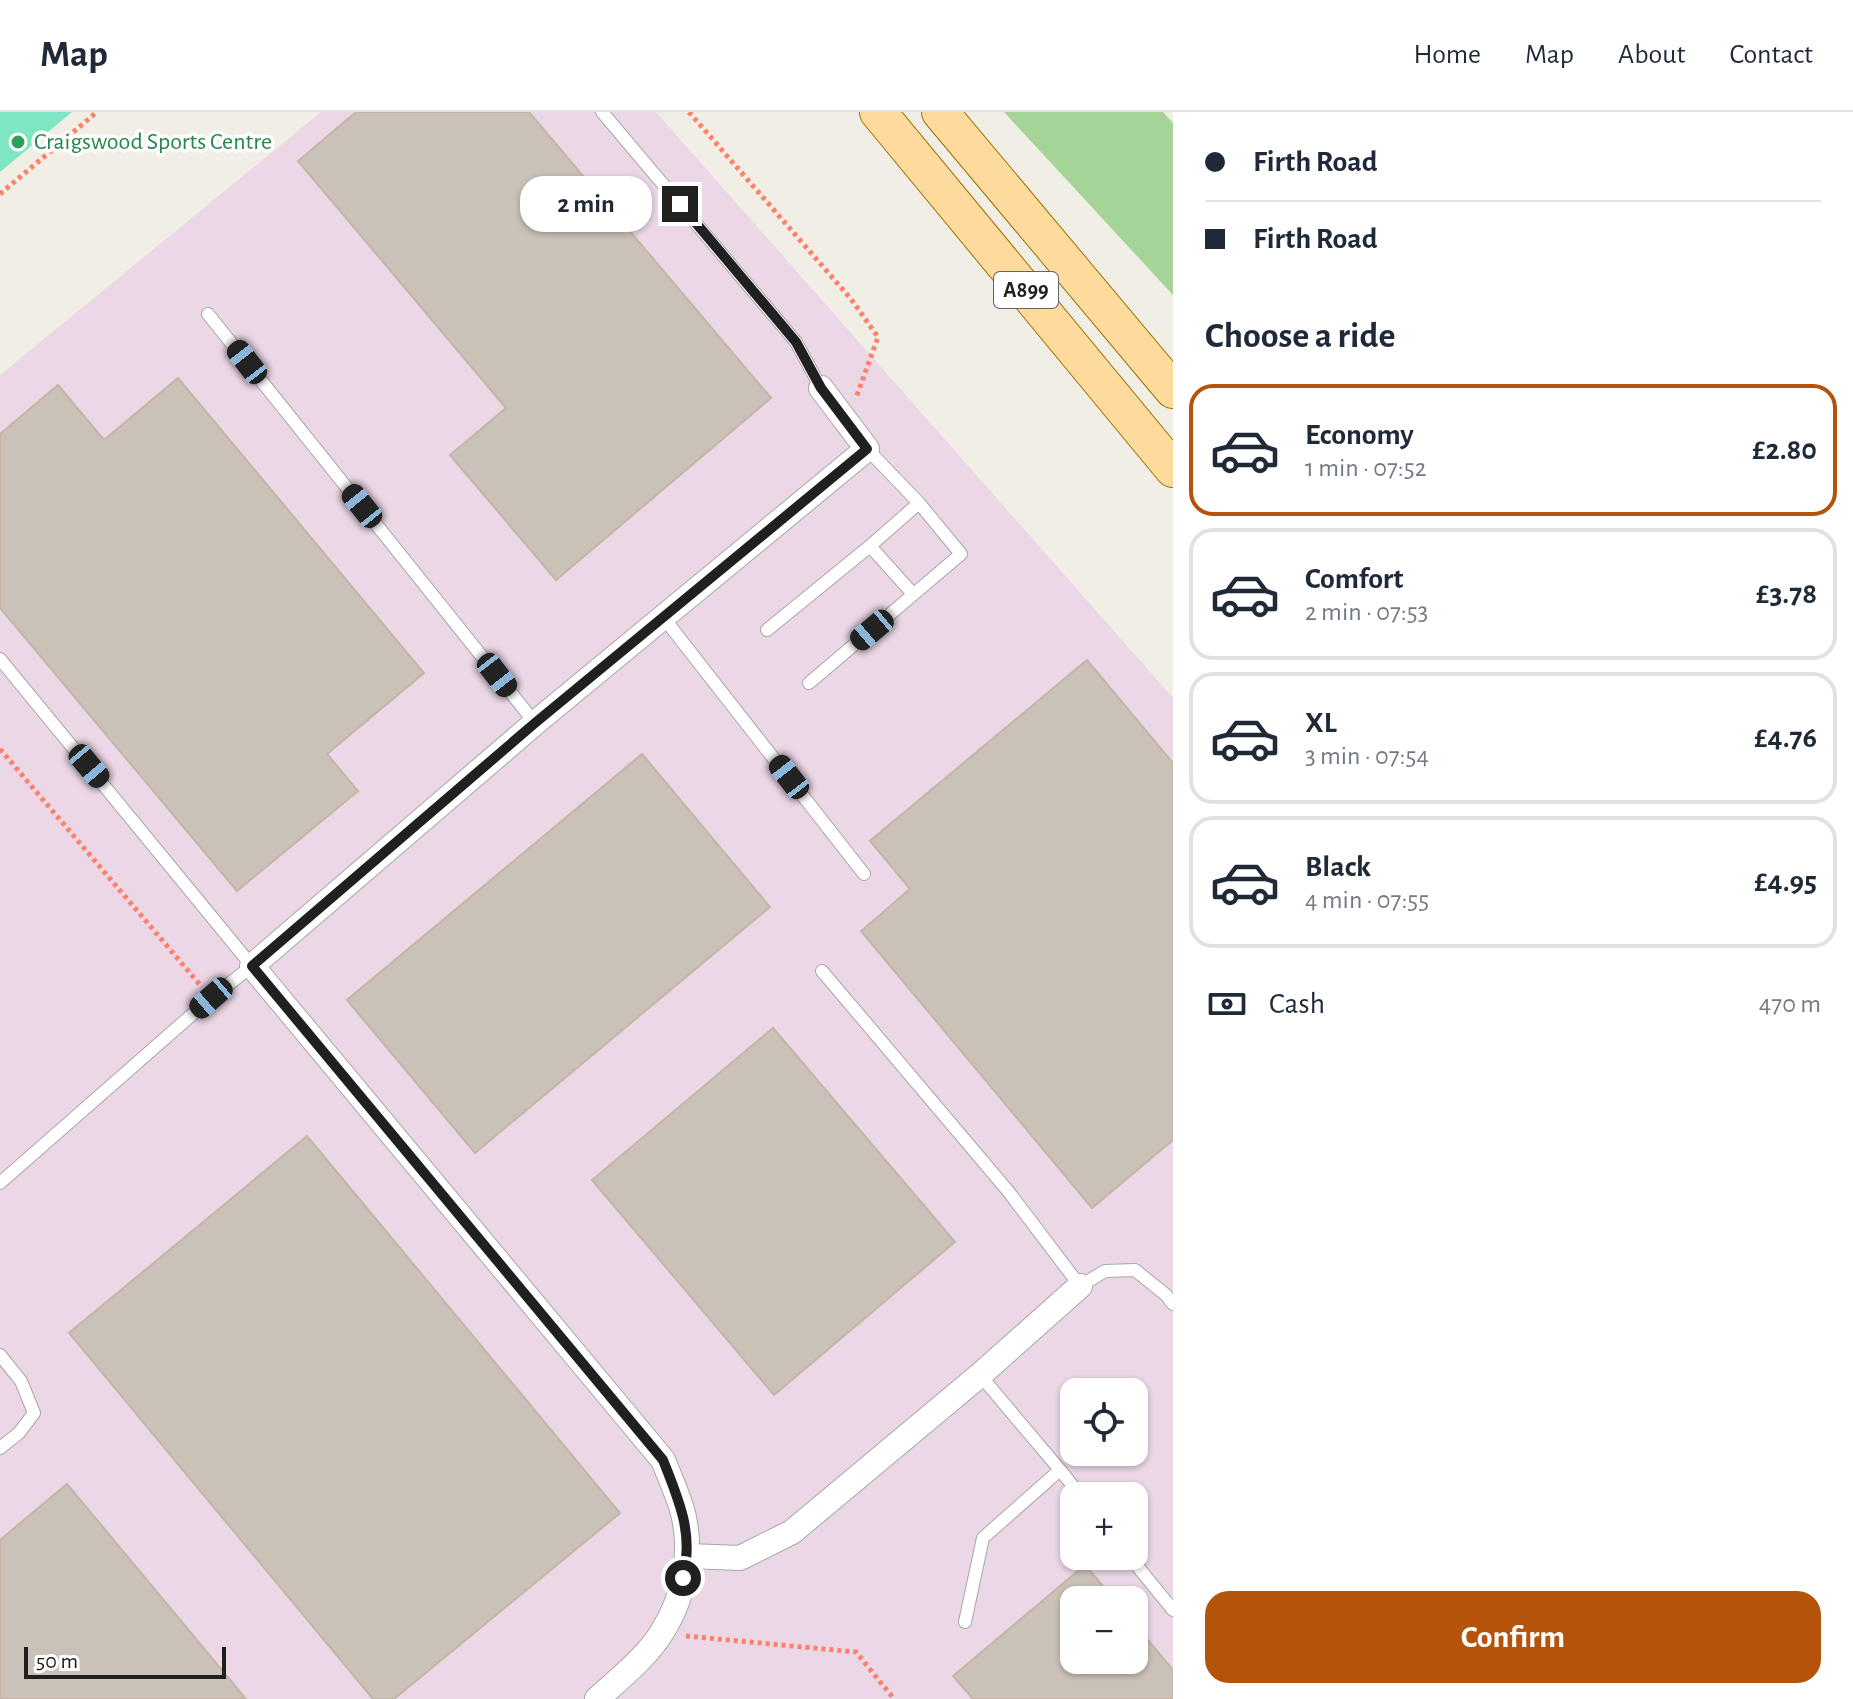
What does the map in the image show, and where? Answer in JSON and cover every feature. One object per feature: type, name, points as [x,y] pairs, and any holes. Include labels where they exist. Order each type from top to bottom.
[{"type":"main road","name":"A899","points":[[878,112],[1173,469]]},
{"type":"main road","name":"A899","points":[[940,112],[1173,390]]},
{"type":"main road","points":[[989,169],[1173,359]]},
{"type":"street","points":[[597,1699],[630,1669],[662,1633],[678,1599],[688,1556],[682,1509],[663,1460],[252,966],[535,723],[867,449],[821,388]]},
{"type":"street","points":[[688,1556],[740,1558],[792,1532],[980,1375],[1080,1286]]},
{"type":"lane","points":[[602,112],[796,342],[821,388]]},
{"type":"lane","points":[[208,314],[535,723]]},
{"type":"lane","points":[[809,683],[961,554],[919,503],[867,449]]},
{"type":"lane","points":[[767,630],[919,503]]},
{"type":"lane","points":[[870,546],[913,594]]},
{"type":"lane","points":[[663,617],[864,874]]},
{"type":"lane","points":[[0,659],[252,966],[211,998],[0,1183]]},
{"type":"lane","points":[[822,971],[1008,1191],[1080,1286],[1105,1271],[1135,1270],[1173,1304]]},
{"type":"lane","points":[[0,1355],[21,1381],[34,1413],[19,1433],[0,1448]]},
{"type":"lane","points":[[980,1375],[1070,1482]]},
{"type":"lane","points":[[965,1622],[983,1538],[1060,1470]]},
{"type":"lane","points":[[1140,1570],[1173,1610]]},
{"type":"path","points":[[0,194],[97,112]]},
{"type":"path","points":[[689,112],[851,299],[878,337],[863,382],[845,420]]},
{"type":"path","points":[[0,749],[211,998]]},
{"type":"path","points":[[662,1633],[856,1652],[894,1699]]},
{"type":"shaded area","points":[[321,112],[656,112],[1173,698],[1173,1699],[0,1699],[0,375]]},
{"type":"green space","name":"Craigswood Sports Centre","points":[[0,112],[72,112],[0,172]]},
{"type":"green space","points":[[1004,112],[1163,112],[1173,123],[1173,295]]},
{"type":"building","points":[[356,112],[529,112],[771,398],[556,580],[450,455],[506,408],[298,161]]},
{"type":"building","points":[[178,378],[424,673],[327,754],[358,791],[237,891],[0,608],[0,434],[58,385],[104,440]]},
{"type":"building","points":[[1087,660],[1173,763],[1173,1140],[1092,1208],[861,931],[910,889],[870,841]]},
{"type":"building","points":[[642,754],[770,907],[475,1153],[347,1000]]},
{"type":"building","points":[[773,1028],[955,1242],[774,1395],[592,1180]]},
{"type":"building","points":[[307,1136],[620,1513],[394,1699],[373,1699],[69,1333]]},
{"type":"building","points":[[67,1484],[246,1699],[0,1699],[0,1540]]},
{"type":"building","points":[[1079,1570],[1089,1570],[1103,1586],[1060,1586]]},
{"type":"building","points":[[1060,1586],[1060,1674],[1148,1674],[1148,1640],[1173,1670],[1173,1699],[973,1699],[953,1676]]},
{"type":"place","name":"Craigswood Sports Centre","points":[[18,142]]},
{"type":"route","points":[[680,204],[796,342],[821,388],[867,449],[535,723],[252,966],[663,1460],[682,1509],[688,1556],[683,1578]]}]
